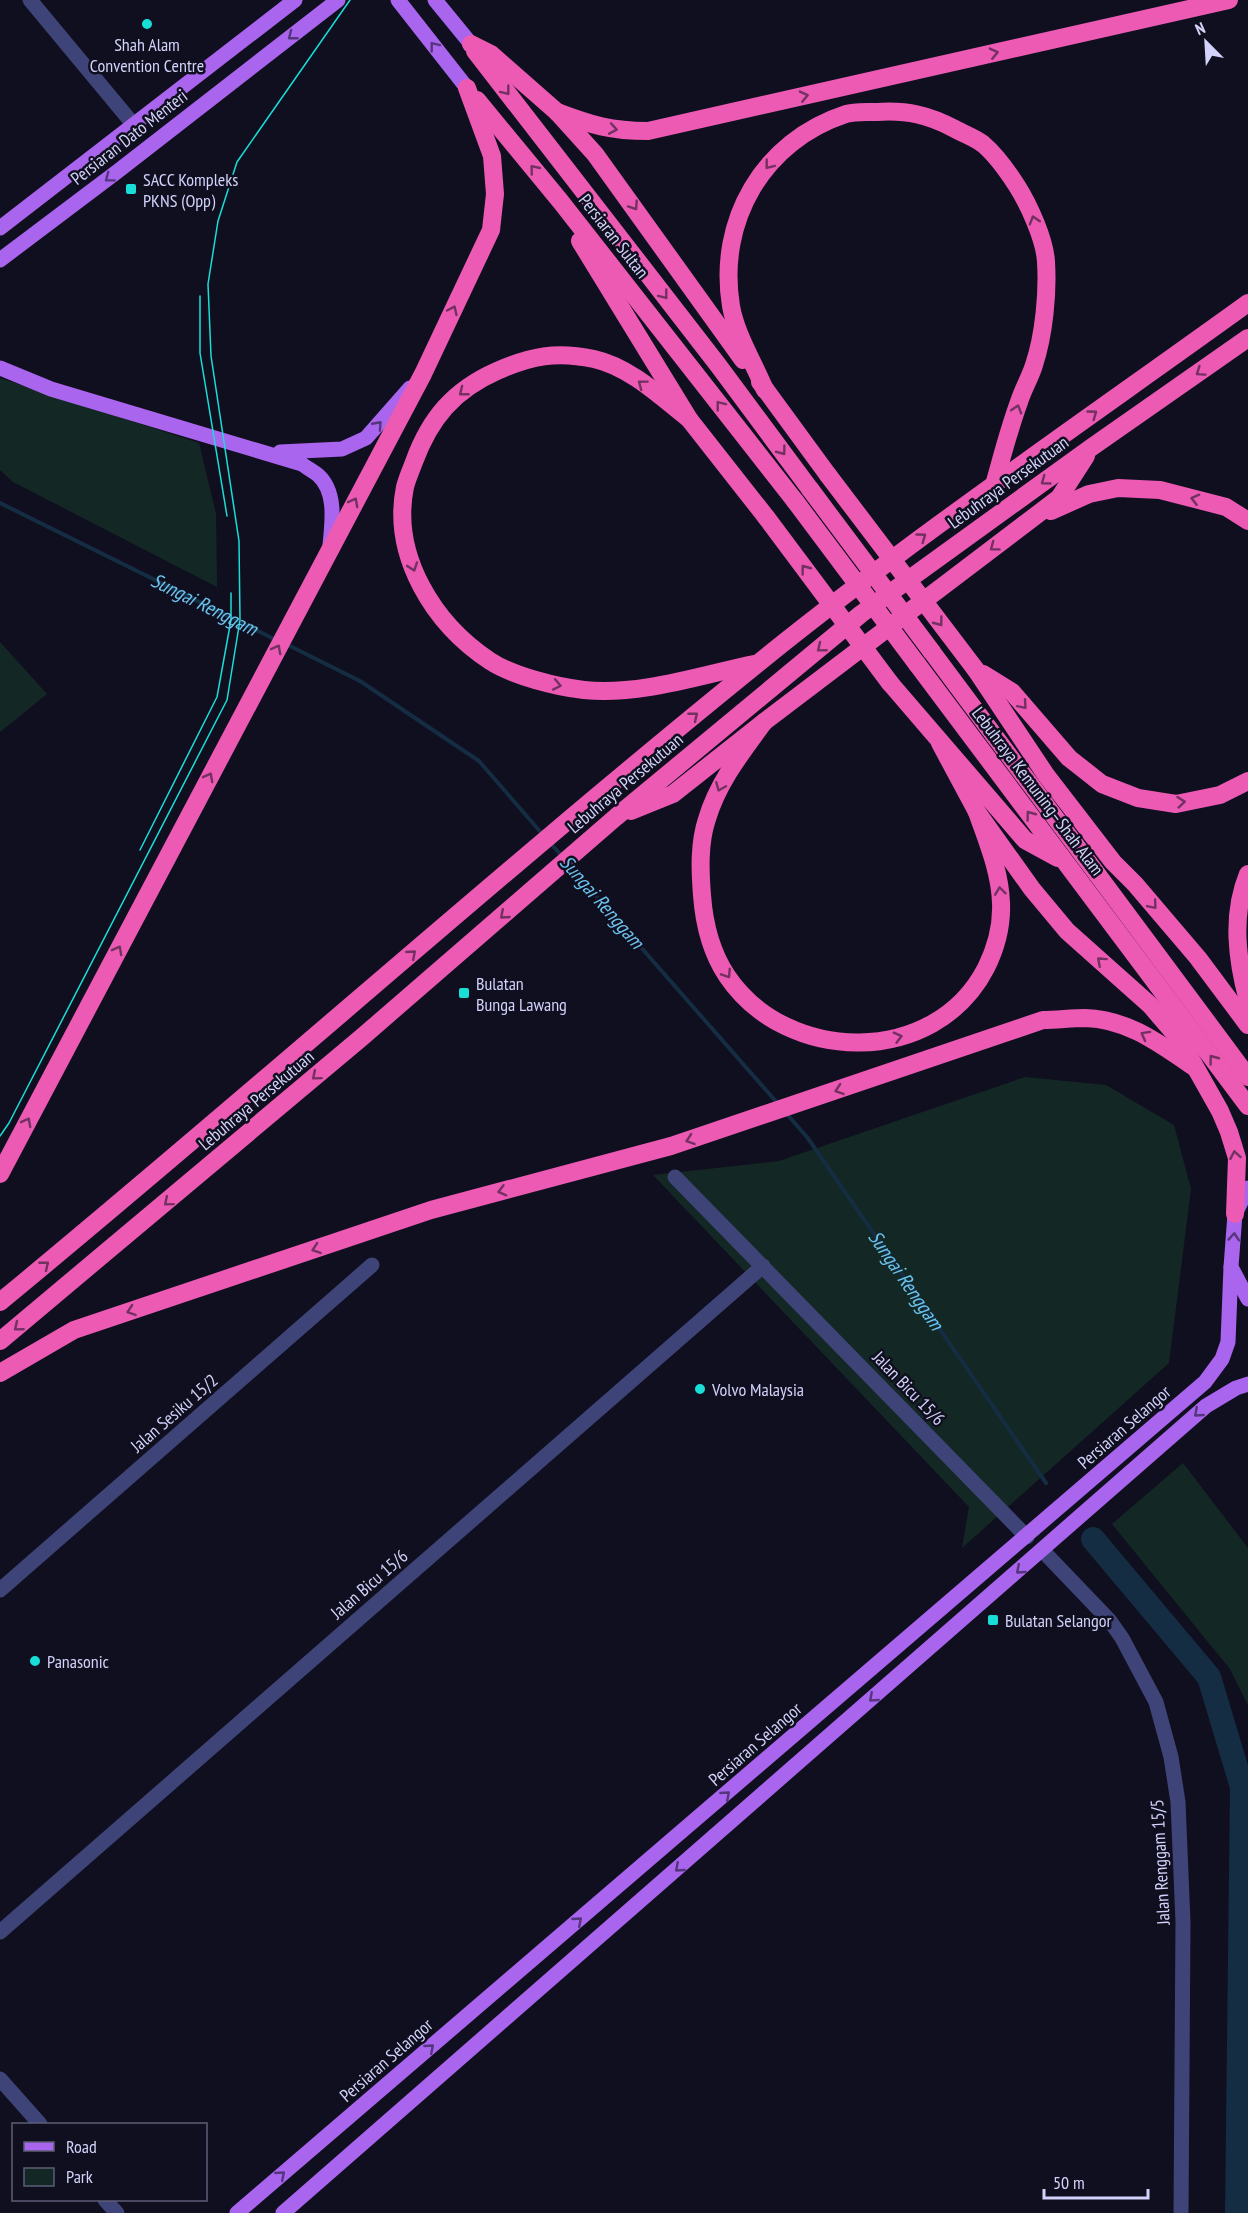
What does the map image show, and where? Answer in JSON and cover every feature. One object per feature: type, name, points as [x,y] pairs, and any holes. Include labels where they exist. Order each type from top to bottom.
[{"type":"highway","points":[[557,112],[589,124],[619,131],[648,131],[1229,0]]},
{"type":"highway","points":[[471,45],[491,54],[557,112],[595,154],[621,187],[765,390],[976,670],[1046,775],[1113,862],[1136,884],[1198,958],[1248,1025]]},
{"type":"highway","name":"Persiaran Sultan","points":[[471,45],[711,355],[810,489]]},
{"type":"highway","points":[[0,1174],[423,374],[491,230],[495,194],[492,156],[467,88]]},
{"type":"highway","name":"Persiaran Sultan","points":[[467,88],[561,202],[795,501]]},
{"type":"highway","points":[[765,390],[731,307],[729,274],[731,244],[735,225],[752,189],[769,163],[782,150],[807,131],[848,114],[894,111],[934,117],[982,143],[1009,174],[1030,207],[1046,260],[1044,320],[1035,364],[1019,402],[994,485]]},
{"type":"highway","points":[[561,202],[587,254],[689,418],[890,683],[1025,840],[1065,862]]},
{"type":"highway","name":"Lebuhraya Persekutuan","points":[[0,1302],[276,1072],[568,819],[759,663],[903,550],[1248,303]]},
{"type":"highway","name":"Lebuhraya Persekutuan","points":[[0,1341],[361,1038],[616,817],[861,614],[1092,447],[1248,338]]},
{"type":"highway","points":[[689,418],[632,375],[595,359],[553,354],[516,363],[477,380],[454,398],[423,437],[405,486],[403,509],[406,543],[415,573],[435,610],[460,638],[491,662],[536,681],[585,691],[635,690],[759,663]]},
{"type":"highway","points":[[616,817],[673,794],[1059,498],[1092,447]]},
{"type":"highway","points":[[1016,531],[1058,506],[1089,494],[1118,488],[1160,490],[1226,507],[1248,521]]},
{"type":"highway","name":"Lebuhraya Kemuning–Shah Alam","points":[[810,489],[1135,925],[1158,971],[1248,1106]]},
{"type":"highway","name":"Lebuhraya Kemuning–Shah Alam","points":[[795,501],[1065,862],[1248,1077]]},
{"type":"highway","points":[[976,670],[1012,692],[1069,758],[1102,784],[1138,798],[1176,804],[1220,795],[1248,781]]},
{"type":"highway","points":[[764,722],[724,778],[707,819],[701,850],[703,914],[713,950],[728,977],[750,1001],[776,1020],[804,1034],[836,1042],[898,1039],[923,1029],[952,1011],[977,985],[993,953],[1002,904],[998,873],[977,812]]},
{"type":"highway","points":[[940,743],[977,812],[1032,889],[1067,931],[1150,1005],[1180,1040],[1220,1111],[1237,1158],[1235,1214]]},
{"type":"highway","points":[[1113,862],[1135,925]]},
{"type":"highway","points":[[1248,874],[1238,909],[1237,935],[1239,969],[1248,1001]]},
{"type":"highway","points":[[0,1372],[74,1330],[431,1210],[671,1146],[1043,1020],[1087,1018],[1122,1024],[1145,1034],[1194,1067]]},
{"type":"main road","name":"Persiaran Dato Menteri","points":[[0,228],[295,0]]},
{"type":"main road","name":"Persiaran Dato Menteri","points":[[0,260],[338,0]]},
{"type":"main road","name":"Persiaran Sultan","points":[[435,0],[471,45]]},
{"type":"main road","points":[[1166,14],[1180,0]]},
{"type":"main road","name":"Persiaran Sultan","points":[[399,2],[467,88]]},
{"type":"main road","points":[[2,366],[51,389],[302,464],[320,476],[328,490],[333,518],[330,548]]},
{"type":"main road","points":[[265,452],[342,449],[366,438],[423,374]]},
{"type":"main road","points":[[1248,1188],[1235,1214],[1231,1267],[1248,1299]]},
{"type":"main road","name":"Persiaran Selangor","points":[[237,2213],[1194,1392],[1218,1368],[1228,1342],[1231,1267]]},
{"type":"main road","points":[[283,2213],[1206,1406],[1236,1388],[1248,1384]]},
{"type":"street","points":[[30,0],[133,124]]},
{"type":"street","name":"Jalan Bicu 15/6","points":[[675,1177],[1027,1537]]},
{"type":"street","name":"Jalan Sesiku 15/2","points":[[0,1590],[372,1265]]},
{"type":"street","name":"Jalan Bicu 15/6","points":[[0,1932],[763,1266]]},
{"type":"street","name":"Jalan Renggam 15/5","points":[[1042,1550],[1110,1621],[1122,1638],[1156,1702],[1172,1757],[1178,1802],[1183,1923],[1181,2213]]},
{"type":"street","points":[[0,2079],[39,2123]]},
{"type":"street","points":[[107,2201],[117,2213]]},
{"type":"green space","points":[[0,378],[199,443],[216,514],[217,587],[13,482],[0,470]]},
{"type":"green space","points":[[0,642],[47,694],[0,732]]},
{"type":"green space","points":[[1025,1077],[1106,1085],[1174,1125],[1191,1189],[1169,1363],[962,1548],[969,1507],[653,1175],[779,1161]]},
{"type":"green space","points":[[1183,1463],[1248,1548],[1248,1705],[1230,1669],[1112,1524]]},
{"type":"waterway","name":"Sungai Renggam","points":[[0,503],[276,640]]},
{"type":"waterway","name":"Sungai Renggam","points":[[286,644],[360,681],[479,761],[544,836]]},
{"type":"waterway","name":"Sungai Renggam","points":[[551,844],[562,856]]},
{"type":"waterway","name":"Sungai Renggam","points":[[568,864],[779,1105]]},
{"type":"waterway","name":"Sungai Renggam","points":[[786,1113],[807,1137],[1046,1483]]},
{"type":"waterway","name":"Sungai Renggam","points":[[1093,1539],[1209,1677],[1242,1787],[1237,2213]]},
{"type":"tram line","points":[[0,1136],[9,1123],[227,700],[240,620],[239,541],[211,356],[208,284],[218,221],[237,162],[350,0]]},
{"type":"tram line","points":[[200,296],[200,353],[227,516]]},
{"type":"tram line","points":[[140,850],[217,697],[231,620],[231,593]]},
{"type":"place","name":"Shah Alam Convention Centre","points":[[147,24]]},
{"type":"place","name":"SACC Kompleks PKNS (Opp)","points":[[131,189]]},
{"type":"place","name":"Bulatan Bunga Lawang","points":[[464,993]]},
{"type":"place","name":"Volvo Malaysia","points":[[700,1389]]},
{"type":"place","name":"Bulatan Selangor","points":[[993,1620]]},
{"type":"place","name":"Panasonic","points":[[35,1661]]}]
